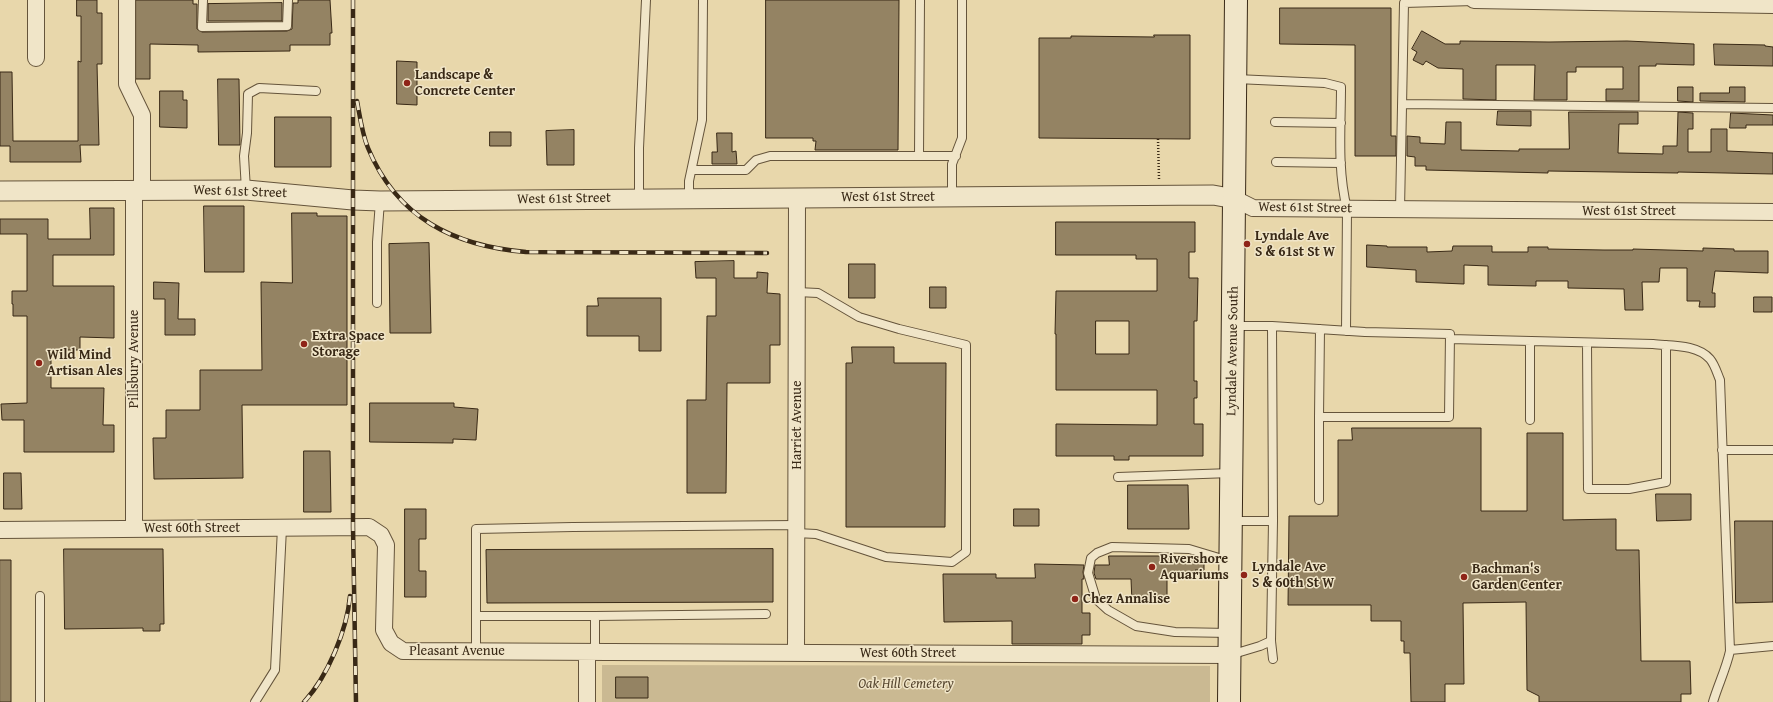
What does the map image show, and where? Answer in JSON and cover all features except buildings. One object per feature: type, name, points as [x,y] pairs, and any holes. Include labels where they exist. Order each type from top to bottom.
[{"type":"main road","name":"Lyndale Avenue South","points":[[1229,702],[1236,0]]},
{"type":"street","points":[[36,0],[36,58]]},
{"type":"street","name":"Pillsbury Avenue","points":[[127,0],[127,84],[142,115],[138,191],[134,528]]},
{"type":"street","points":[[1474,0],[1773,5]]},
{"type":"street","name":"West 61st Street","points":[[0,191],[246,190],[353,200],[380,201],[639,198],[1213,196],[1235,199],[1253,208],[1773,212]]},
{"type":"street","name":"Harriet Avenue","points":[[796,652],[797,198]]},
{"type":"street","name":"West 60th Street","points":[[0,530],[134,528],[368,528],[381,535]]},
{"type":"street","name":"Pleasant Avenue","points":[[381,535],[386,545],[384,630],[391,642],[403,651],[591,652]]},
{"type":"street","points":[[587,702],[591,652]]},
{"type":"street","name":"West 60th Street","points":[[591,652],[1229,655]]},
{"type":"lane","points":[[202,0],[202,26],[287,26],[288,0]]},
{"type":"lane","points":[[639,198],[639,148],[646,0]]},
{"type":"lane","points":[[689,198],[689,181],[702,120],[703,0]]},
{"type":"lane","points":[[919,156],[920,0]]},
{"type":"lane","points":[[952,197],[952,164],[962,138],[962,0]]},
{"type":"lane","points":[[1400,210],[1404,3],[1474,0]]},
{"type":"lane","points":[[1235,79],[1325,83],[1341,87],[1342,190],[1347,208],[1346,331]]},
{"type":"lane","points":[[246,190],[244,156],[247,133],[248,94],[259,88],[316,91]]},
{"type":"lane","points":[[1403,104],[1773,108]]},
{"type":"lane","points":[[1275,122],[1341,123]]},
{"type":"lane","points":[[692,170],[746,170],[756,160],[770,156],[956,156]]},
{"type":"lane","points":[[1276,162],[1341,163]]},
{"type":"lane","points":[[377,303],[377,242],[380,201]]},
{"type":"lane","points":[[476,651],[476,529],[573,526],[796,529],[886,557],[952,562],[966,552],[966,345],[899,329],[859,317],[818,293],[797,292]]},
{"type":"lane","points":[[1233,326],[1272,326],[1530,341],[1666,345],[1686,347],[1701,352],[1710,359],[1720,380],[1730,650],[1727,666],[1713,702]]},
{"type":"lane","points":[[1272,326],[1273,521],[1271,641],[1273,659]]},
{"type":"lane","points":[[1319,500],[1320,329]]},
{"type":"lane","points":[[1319,417],[1449,417],[1450,337]]},
{"type":"lane","points":[[1530,341],[1530,420]]},
{"type":"lane","points":[[1587,343],[1588,489],[1629,489],[1666,482],[1666,345]]},
{"type":"lane","points":[[1722,450],[1773,450]]},
{"type":"lane","points":[[1118,476],[1232,473]]},
{"type":"lane","points":[[1231,522],[1273,521]]},
{"type":"lane","points":[[255,702],[275,670],[282,528]]},
{"type":"lane","points":[[1230,561],[1189,549],[1112,547],[1097,553],[1091,558],[1088,573],[1096,598],[1108,610],[1136,626],[1175,632],[1230,633]]},
{"type":"lane","points":[[40,596],[40,702]]},
{"type":"lane","points":[[476,616],[766,614]]},
{"type":"lane","points":[[591,652],[595,616]]},
{"type":"lane","points":[[1229,655],[1260,646],[1271,641]]},
{"type":"lane","points":[[1730,650],[1773,646]]},
{"type":"path","points":[[1158,139],[1159,180]]},
{"type":"green space","name":"Oak Hill Cemetery","points":[[602,665],[1210,666],[1210,702],[602,702]]},
{"type":"railway","points":[[353,0],[353,527],[356,702]]},
{"type":"railway","points":[[357,101],[361,125],[366,142],[380,172],[395,193],[412,210],[431,224],[452,235],[475,243],[500,249],[526,252],[767,253]]},
{"type":"railway","points":[[304,702],[321,679],[335,652],[345,623],[350,596]]},
{"type":"place","name":"Landscape & Concrete Center","points":[[407,83]]},
{"type":"place","name":"Lyndale Ave S & 61st St W","points":[[1247,244]]},
{"type":"place","name":"Extra Space Storage","points":[[304,344]]},
{"type":"place","name":"Wild Mind Artisan Ales","points":[[39,363]]},
{"type":"place","name":"Rivershore Aquariums","points":[[1152,567]]},
{"type":"place","name":"Lyndale Ave S & 60th St W","points":[[1244,575]]},
{"type":"place","name":"Bachman's Garden Center","points":[[1464,577]]},
{"type":"place","name":"Chez Annalise","points":[[1075,599]]}]
